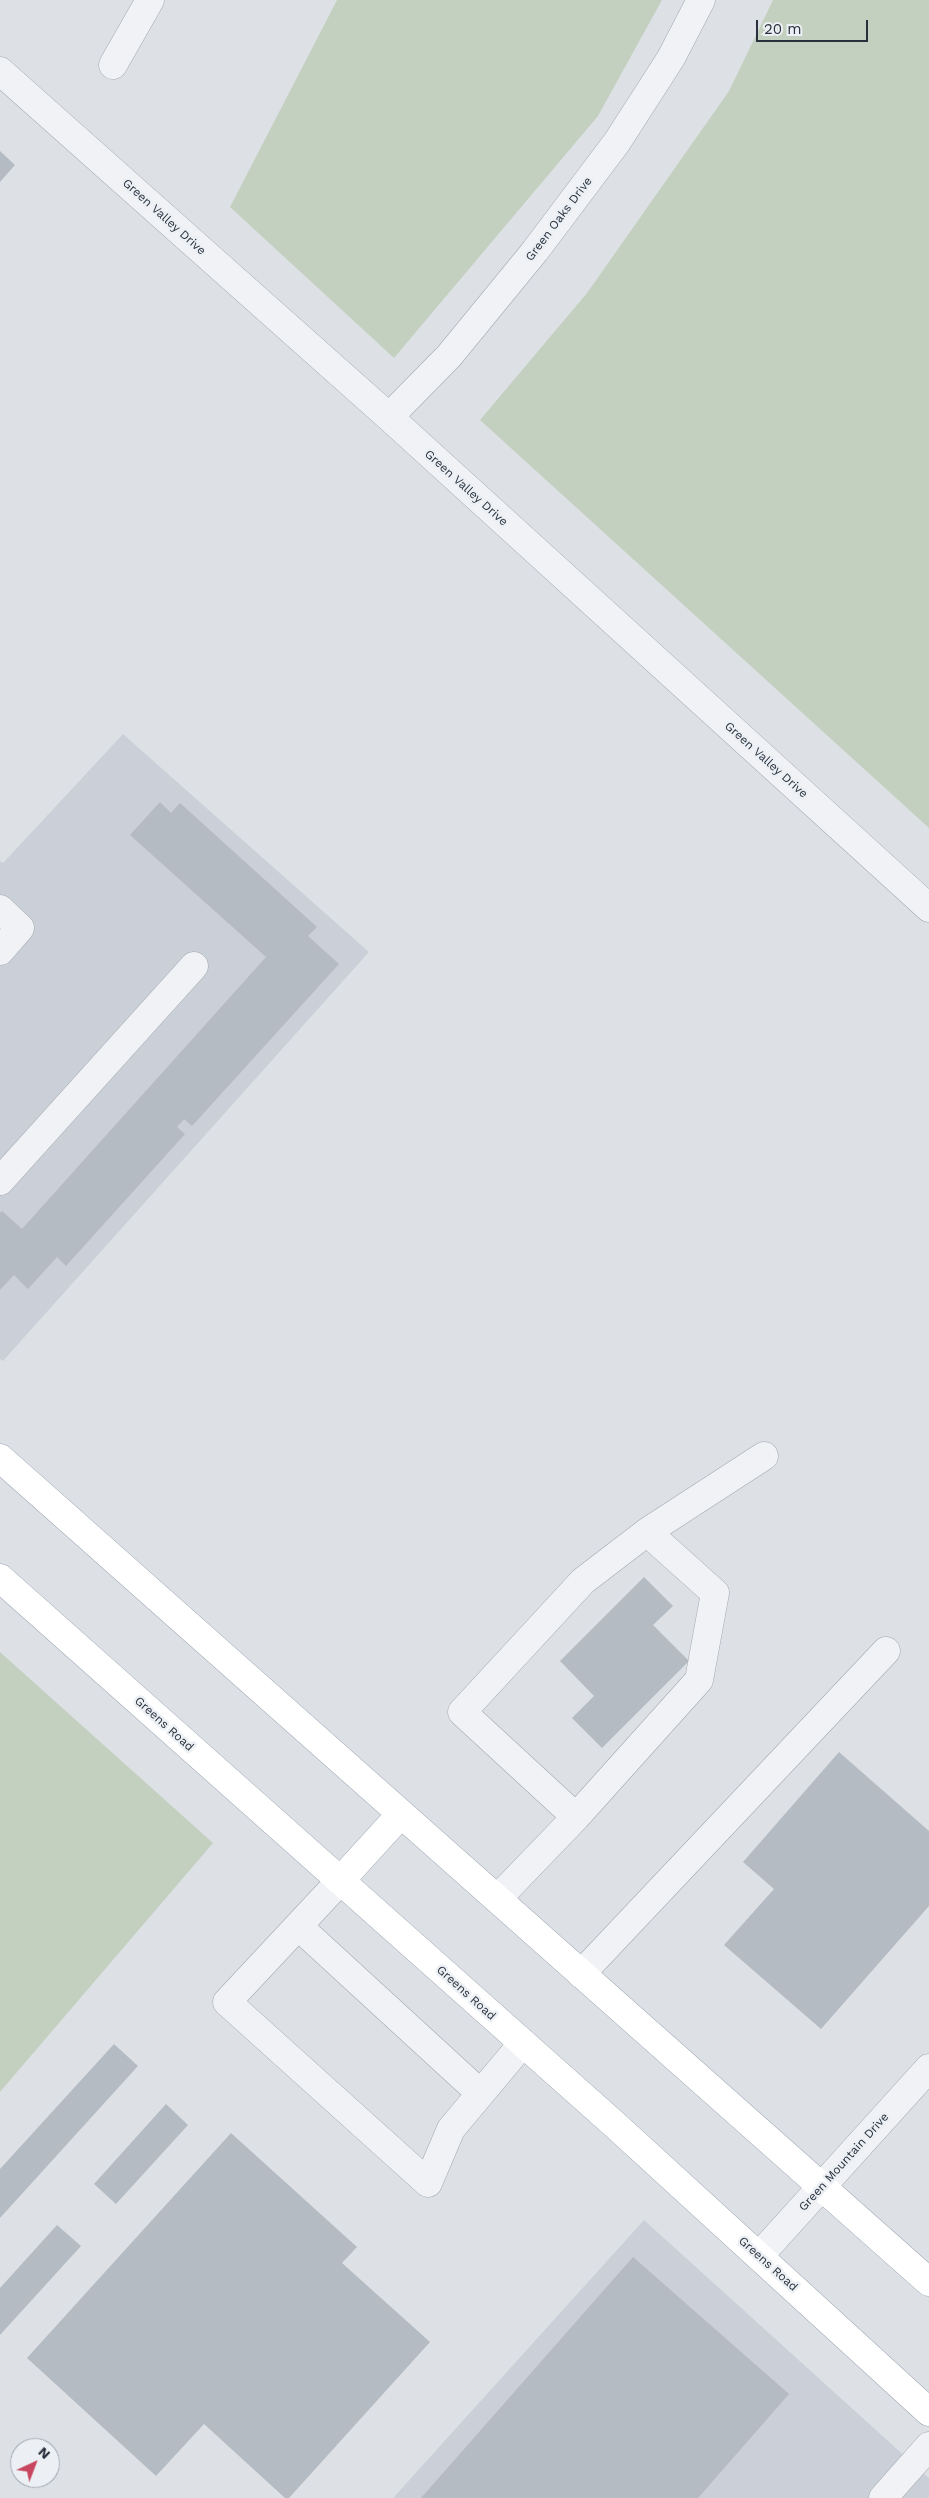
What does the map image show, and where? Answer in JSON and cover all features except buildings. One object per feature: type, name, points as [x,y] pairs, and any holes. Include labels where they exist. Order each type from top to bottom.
[{"type":"main road","points":[[0,1458],[929,2282]]},
{"type":"main road","name":"Greens Road","points":[[0,1578],[523,2043],[929,2412]]},
{"type":"main road","points":[[340,1881],[401,1814]]},
{"type":"street","points":[[113,65],[150,0]]},
{"type":"street","name":"Green Oaks Drive","points":[[388,417],[449,356],[535,252],[605,158],[671,58],[701,0]]},
{"type":"street","name":"Green Valley Drive","points":[[0,71],[388,417],[929,908]]},
{"type":"street","points":[[0,909],[20,928],[0,951]]},
{"type":"street","points":[[0,1181],[194,966]]},
{"type":"street","points":[[576,1817],[462,1712],[583,1580],[647,1532],[764,1456]]},
{"type":"street","points":[[497,1900],[576,1817],[699,1680],[715,1593],[647,1532]]},
{"type":"street","points":[[581,1974],[886,1651]]},
{"type":"street","points":[[340,1881],[227,2002],[428,2183],[452,2129],[523,2043]]},
{"type":"street","points":[[298,1926],[480,2093]]},
{"type":"street","name":"Green Mountain Drive","points":[[759,2256],[929,2068]]},
{"type":"street","points":[[883,2498],[929,2446]]},
{"type":"shaded area","points":[[123,734],[369,952],[3,1361],[0,1359],[0,861],[3,863]]},
{"type":"shaded area","points":[[644,2220],[929,2478],[929,2498],[393,2498]]},
{"type":"green space","points":[[337,0],[662,0],[598,116],[394,358],[230,207]]},
{"type":"green space","points":[[773,0],[929,0],[929,828],[480,420],[587,293],[729,91]]},
{"type":"green space","points":[[0,1652],[213,1843],[0,2092]]}]
